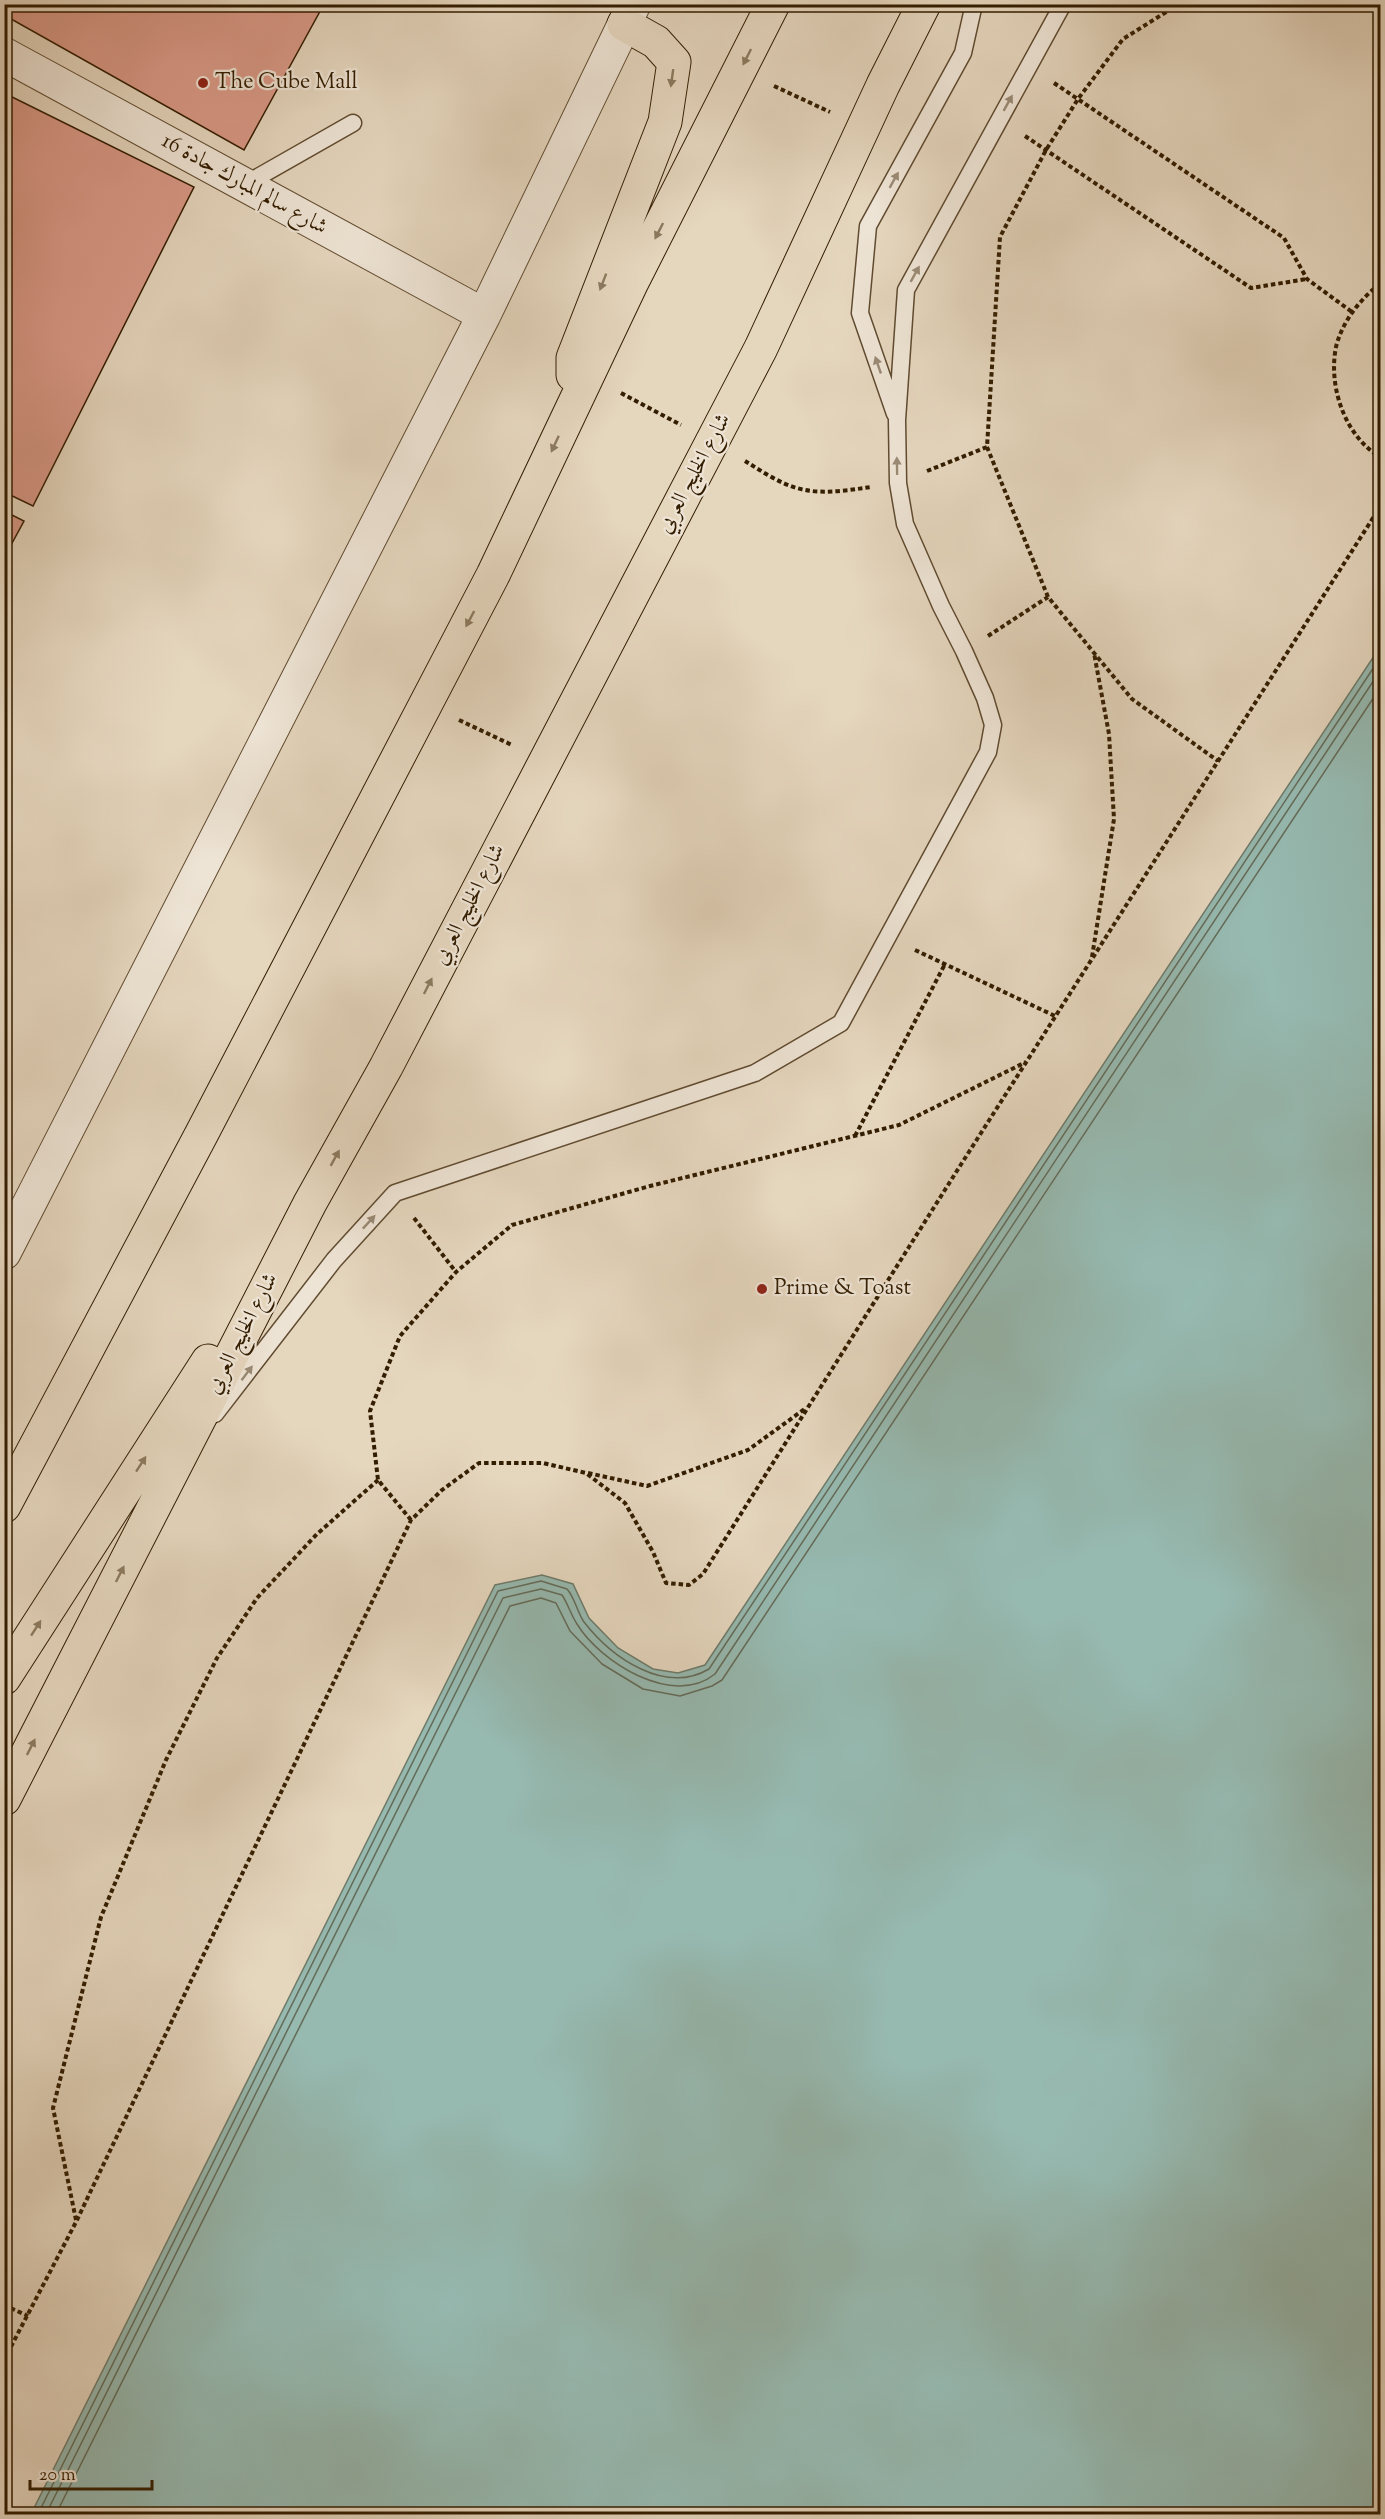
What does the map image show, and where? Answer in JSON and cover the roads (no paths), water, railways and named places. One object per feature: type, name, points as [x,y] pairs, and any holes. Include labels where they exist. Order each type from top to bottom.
[{"type":"main road","points":[[4,1506],[201,1135],[493,575],[588,375],[773,4]]},
{"type":"main road","name":"شارع الخليج العربي","points":[[4,1799],[310,1203],[386,1067],[761,348],[863,127],[924,4]]},
{"type":"main road","points":[[572,409],[573,358],[665,122],[674,62],[629,14]]},
{"type":"main road","points":[[4,1677],[310,1203]]},
{"type":"street","points":[[4,1253],[484,315],[629,14]]},
{"type":"street","name":"شارع سالم المبارك جادة 16","points":[[4,54],[484,315]]},
{"type":"lane","points":[[897,420],[860,313],[868,226],[963,53],[974,4]]},
{"type":"lane","points":[[173,1470],[334,1260],[395,1193],[754,1073],[841,1023],[988,752],[993,725],[985,698],[904,524],[898,483],[897,420],[906,290],[1063,4]]},
{"type":"lane","points":[[244,185],[353,123]]},
{"type":"water","points":[[1380,647],[1380,2514],[31,2514],[495,1585],[542,1575],[573,1584],[589,1618],[618,1648],[653,1669],[678,1673],[705,1665]]},
{"type":"place","name":"The Cube Mall","points":[[203,83]]},
{"type":"place","name":"Prime & Toast","points":[[762,1289]]}]
